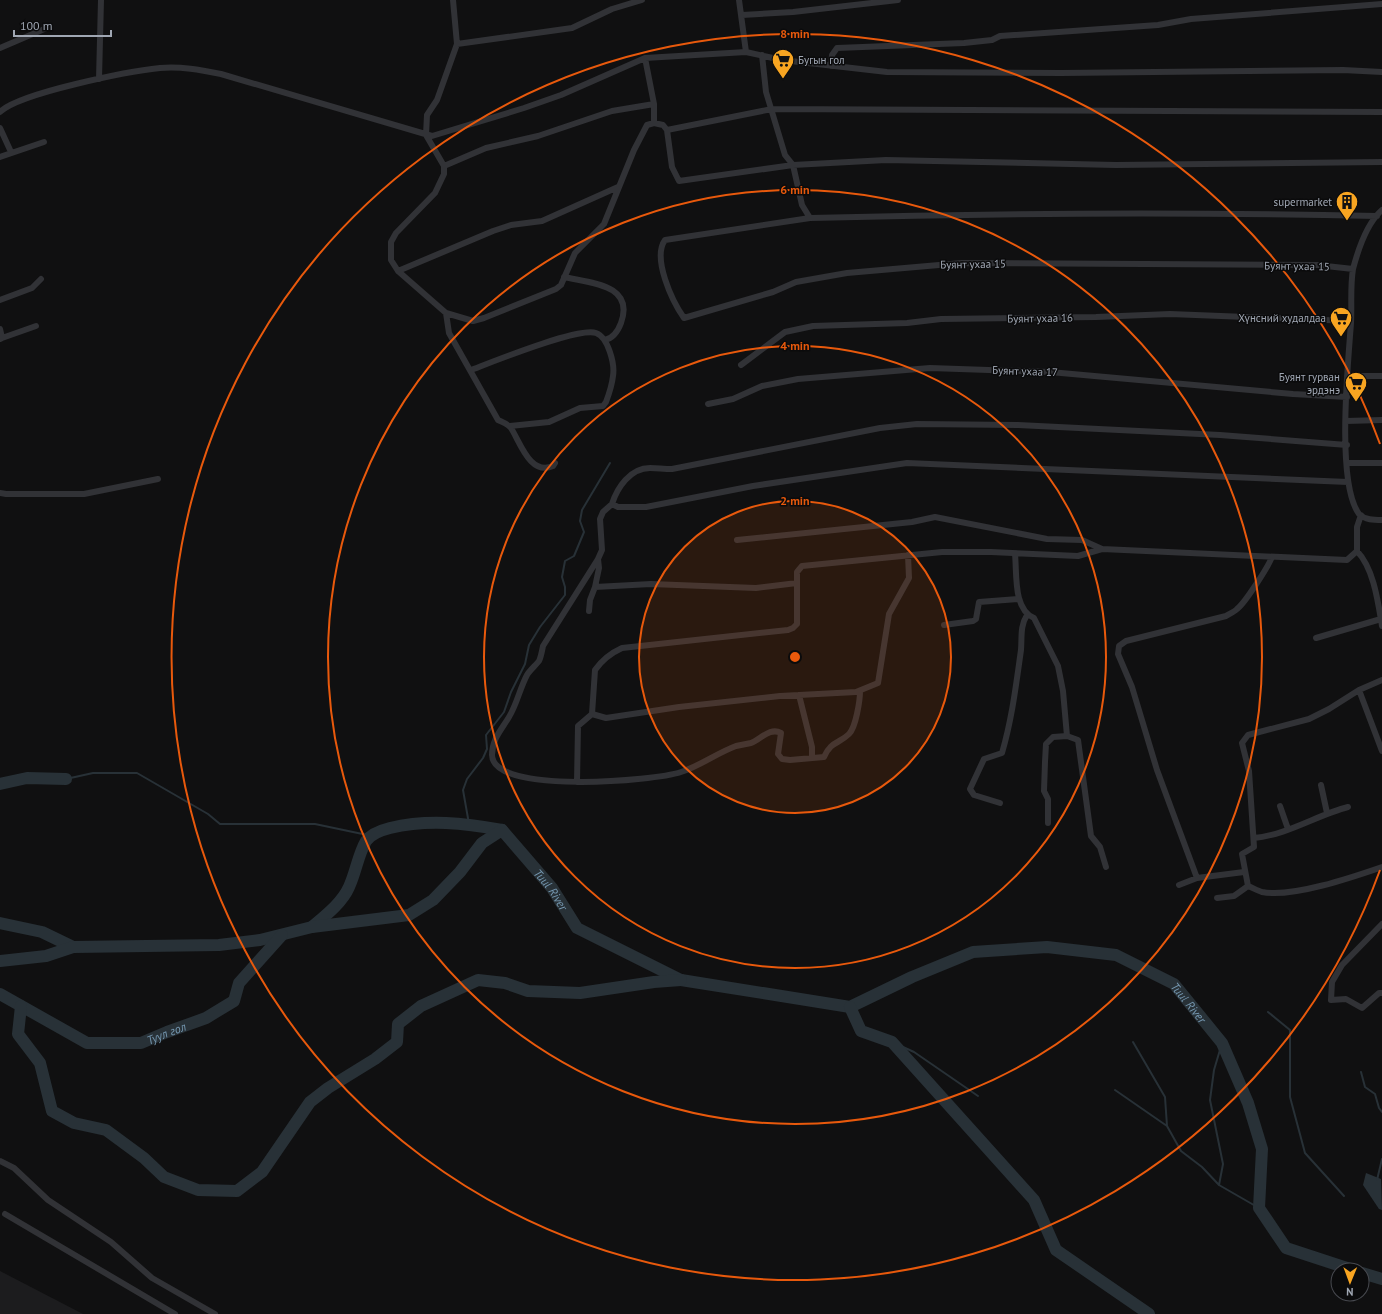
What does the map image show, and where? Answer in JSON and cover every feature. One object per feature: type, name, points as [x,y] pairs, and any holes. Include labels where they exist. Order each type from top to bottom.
[{"type":"street","points":[[99,79],[101,0]]},
{"type":"street","points":[[453,0],[457,44],[437,100],[427,115],[426,135],[444,166],[444,174],[436,192],[396,233],[391,242],[391,260],[398,271],[446,313],[473,321],[556,289],[561,285],[575,253],[604,224],[618,187],[647,125],[654,123],[663,125],[667,130],[672,167],[679,181],[793,165],[886,160],[1116,165],[1382,162]]},
{"type":"street","points":[[457,44],[572,28],[612,9],[642,0]]},
{"type":"street","points":[[739,0],[746,52]]},
{"type":"street","points":[[742,14],[793,12],[898,0]]},
{"type":"street","points":[[831,66],[832,55],[837,48],[964,43],[992,40],[1000,36],[1158,25],[1191,19],[1382,4]]},
{"type":"street","points":[[0,48],[49,27]]},
{"type":"street","points":[[0,112],[16,101],[99,79],[161,68],[201,70],[221,74],[432,136],[561,95],[645,58],[746,52],[782,60],[887,72],[1061,73],[1343,70],[1382,72]]},
{"type":"street","points":[[762,55],[766,92],[784,155],[793,165],[802,205],[810,218],[956,214],[1202,212],[1377,216]]},
{"type":"street","points":[[645,58],[654,104],[654,123]]},
{"type":"street","points":[[444,166],[486,148],[538,136],[612,111],[654,104]]},
{"type":"street","points":[[667,130],[772,109],[1382,112]]},
{"type":"street","points":[[0,128],[11,152]]},
{"type":"street","points":[[0,157],[44,142]]},
{"type":"street","points":[[398,271],[493,231],[511,225],[542,221],[618,187]]},
{"type":"street","points":[[1382,210],[1367,234],[1353,269],[1346,397],[1348,482],[1356,508],[1360,515],[1371,520],[1382,520]]},
{"type":"street","name":"Буянт ухаа 15","points":[[810,218],[666,240],[662,246],[662,270],[672,296],[684,318],[773,292],[796,282],[847,273],[962,263],[1317,265],[1353,269]]},
{"type":"street","points":[[564,277],[608,287],[618,293],[623,304],[624,312],[621,322],[613,337],[605,340]]},
{"type":"street","points":[[0,300],[32,288],[41,279]]},
{"type":"street","points":[[446,313],[449,333],[471,370],[484,397],[498,420],[510,426],[549,422],[580,408],[603,406],[606,402],[614,375],[613,365],[605,340],[597,333],[585,332],[534,346],[471,370]]},
{"type":"street","name":"Буянт ухаа 16","points":[[741,365],[785,332],[814,326],[907,323],[941,319],[1096,317],[1170,314],[1351,321]]},
{"type":"street","points":[[0,329],[1,339],[36,326]]},
{"type":"street","name":"Буянт ухаа 17","points":[[708,404],[733,399],[762,386],[798,379],[930,368],[1050,372],[1293,394],[1346,397]]},
{"type":"street","points":[[1347,376],[1382,376]]},
{"type":"street","points":[[1346,420],[1382,420]]},
{"type":"street","points":[[860,690],[860,698],[852,730],[848,735],[828,747],[824,757],[790,760],[782,759],[778,754],[781,732],[770,732],[752,742],[736,746],[681,772],[652,778],[577,782],[529,780],[501,769],[492,757],[493,745],[510,716],[528,674],[539,660],[543,646],[598,560],[602,550],[600,519],[603,512],[612,504],[614,496],[627,478],[637,471],[649,468],[672,469],[880,428],[917,424],[1018,425],[1220,436],[1347,445]]},
{"type":"street","points":[[510,426],[528,459],[540,466],[553,466],[555,463]]},
{"type":"street","points":[[612,504],[618,507],[646,507],[753,486],[907,463],[1348,482]]},
{"type":"street","points":[[1347,463],[1382,463]]},
{"type":"street","points":[[0,493],[84,494],[158,479]]},
{"type":"street","points":[[1360,515],[1357,527],[1357,551],[1366,563],[1382,626]]},
{"type":"street","points":[[737,540],[912,522],[935,517],[1047,539],[1082,540],[1102,549]]},
{"type":"street","points":[[577,782],[578,726],[592,714],[595,670],[611,653],[622,648],[788,630],[797,624],[797,572],[802,566],[949,552],[1078,556],[1102,549],[1347,560],[1357,551]]},
{"type":"street","points":[[1015,554],[1019,599],[1027,615],[1034,618],[1058,666],[1063,691],[1067,736]]},
{"type":"street","points":[[592,714],[606,718],[679,707],[860,690],[878,683],[888,614],[909,578],[908,555]]},
{"type":"street","points":[[1198,878],[1157,770],[1132,687],[1118,654],[1119,646],[1126,641],[1226,616],[1236,610],[1245,601],[1252,588],[1269,566],[1272,557]]},
{"type":"street","points":[[589,612],[590,600],[595,587],[599,568],[598,560]]},
{"type":"street","points":[[595,587],[651,584],[756,588],[797,582]]},
{"type":"street","points":[[944,625],[973,621],[976,619],[979,602],[1019,599]]},
{"type":"street","points":[[1000,803],[974,795],[970,792],[970,789],[984,759],[1002,753],[1010,727],[1021,650],[1022,623],[1027,615]]},
{"type":"street","points":[[1316,638],[1381,619]]},
{"type":"street","points":[[1248,886],[1244,872],[1242,854],[1254,847],[1254,838],[1249,771],[1242,743],[1248,735],[1309,719],[1329,709],[1359,690],[1382,680]]},
{"type":"street","points":[[1359,690],[1382,751]]},
{"type":"street","points":[[799,695],[812,748],[812,757]]},
{"type":"street","points":[[1048,823],[1048,799],[1044,791],[1046,744],[1053,736],[1067,736],[1078,740],[1091,836],[1100,847],[1106,867]]},
{"type":"street","points":[[1322,785],[1327,813]]},
{"type":"street","points":[[1280,806],[1288,829]]},
{"type":"street","points":[[1254,838],[1266,837],[1327,813],[1348,807]]},
{"type":"street","points":[[1248,886],[1263,892],[1295,890],[1382,867]]},
{"type":"street","points":[[1179,885],[1198,878],[1244,872]]},
{"type":"street","points":[[1217,898],[1234,896],[1248,886]]},
{"type":"street","points":[[1382,924],[1342,965],[1332,982],[1331,1000],[1346,999],[1362,1008],[1379,993],[1382,994]]},
{"type":"street","points":[[0,1161],[14,1168],[48,1200],[111,1242],[152,1278],[214,1314]]},
{"type":"street","points":[[5,1214],[175,1314]]},
{"type":"shaded area","points":[[1366,1173],[1381,1179],[1382,1210],[1379,1209],[1363,1185]]},
{"type":"shaded area","points":[[0,1271],[83,1314],[0,1314]]},
{"type":"waterway","points":[[469,824],[463,790],[467,779],[483,758],[487,749],[486,735],[504,712],[511,692],[525,664],[529,645],[540,627],[565,595],[565,587],[562,577],[565,561],[574,556],[584,532],[580,521],[582,510],[610,463]]},
{"type":"waterway","points":[[66,779],[93,773],[137,773],[208,814],[220,824],[315,824],[372,836]]},
{"type":"waterway","points":[[0,784],[27,778],[66,779]]},
{"type":"waterway","points":[[312,927],[333,909],[346,893],[361,852],[366,841],[371,836],[387,829],[404,825],[432,823],[474,825],[502,830]]},
{"type":"waterway","name":"Tuul River","points":[[0,961],[46,956],[73,947],[219,945],[260,940],[312,927],[409,915],[433,900],[460,872],[482,843],[502,830],[552,888],[577,928],[681,980],[850,1007],[912,977],[973,952],[1047,947],[1116,955],[1174,984],[1222,1043],[1248,1103],[1262,1149],[1259,1208],[1286,1248],[1330,1262]]},
{"type":"waterway","points":[[0,923],[42,932],[73,947]]},
{"type":"waterway","name":"Туул гол","points":[[0,994],[87,1043],[141,1043],[206,1018],[234,1001],[239,983],[282,935]]},
{"type":"waterway","points":[[21,1006],[18,1034],[40,1063],[52,1111],[74,1123],[106,1130],[144,1158],[164,1177],[198,1190],[237,1191],[262,1172],[310,1102],[328,1088],[375,1059],[397,1042],[398,1024],[421,1006],[478,980],[505,983],[528,991],[580,993],[654,982],[681,980]]},
{"type":"waterway","name":"Tuul River","points":[[850,1007],[861,1031],[892,1042],[1034,1200],[1056,1250],[1149,1314]]},
{"type":"waterway","points":[[1268,1012],[1290,1030],[1290,1097],[1305,1153],[1344,1196]]},
{"type":"waterway","points":[[892,1042],[914,1052],[978,1096]]},
{"type":"waterway","points":[[1133,1042],[1165,1097],[1167,1126]]},
{"type":"waterway","points":[[1222,1043],[1214,1070],[1210,1100],[1223,1164],[1219,1185],[1259,1208]]},
{"type":"waterway","points":[[1361,1072],[1365,1087],[1375,1094],[1379,1108],[1382,1112]]},
{"type":"waterway","points":[[1115,1090],[1167,1126],[1181,1151],[1202,1167],[1219,1185]]},
{"type":"waterway","points":[[1377,1180],[1382,1159]]},
{"type":"waterway","name":"Tuul River","points":[[1370,1275],[1382,1279]]},
{"type":"place","name":"Бугын гол","points":[[783,80]]},
{"type":"place","name":"supermarket","points":[[1347,222]]},
{"type":"place","name":"Хүнсний худалдаа","points":[[1341,338]]},
{"type":"place","name":"Буянт гурван эрдэнэ","points":[[1356,402]]}]
